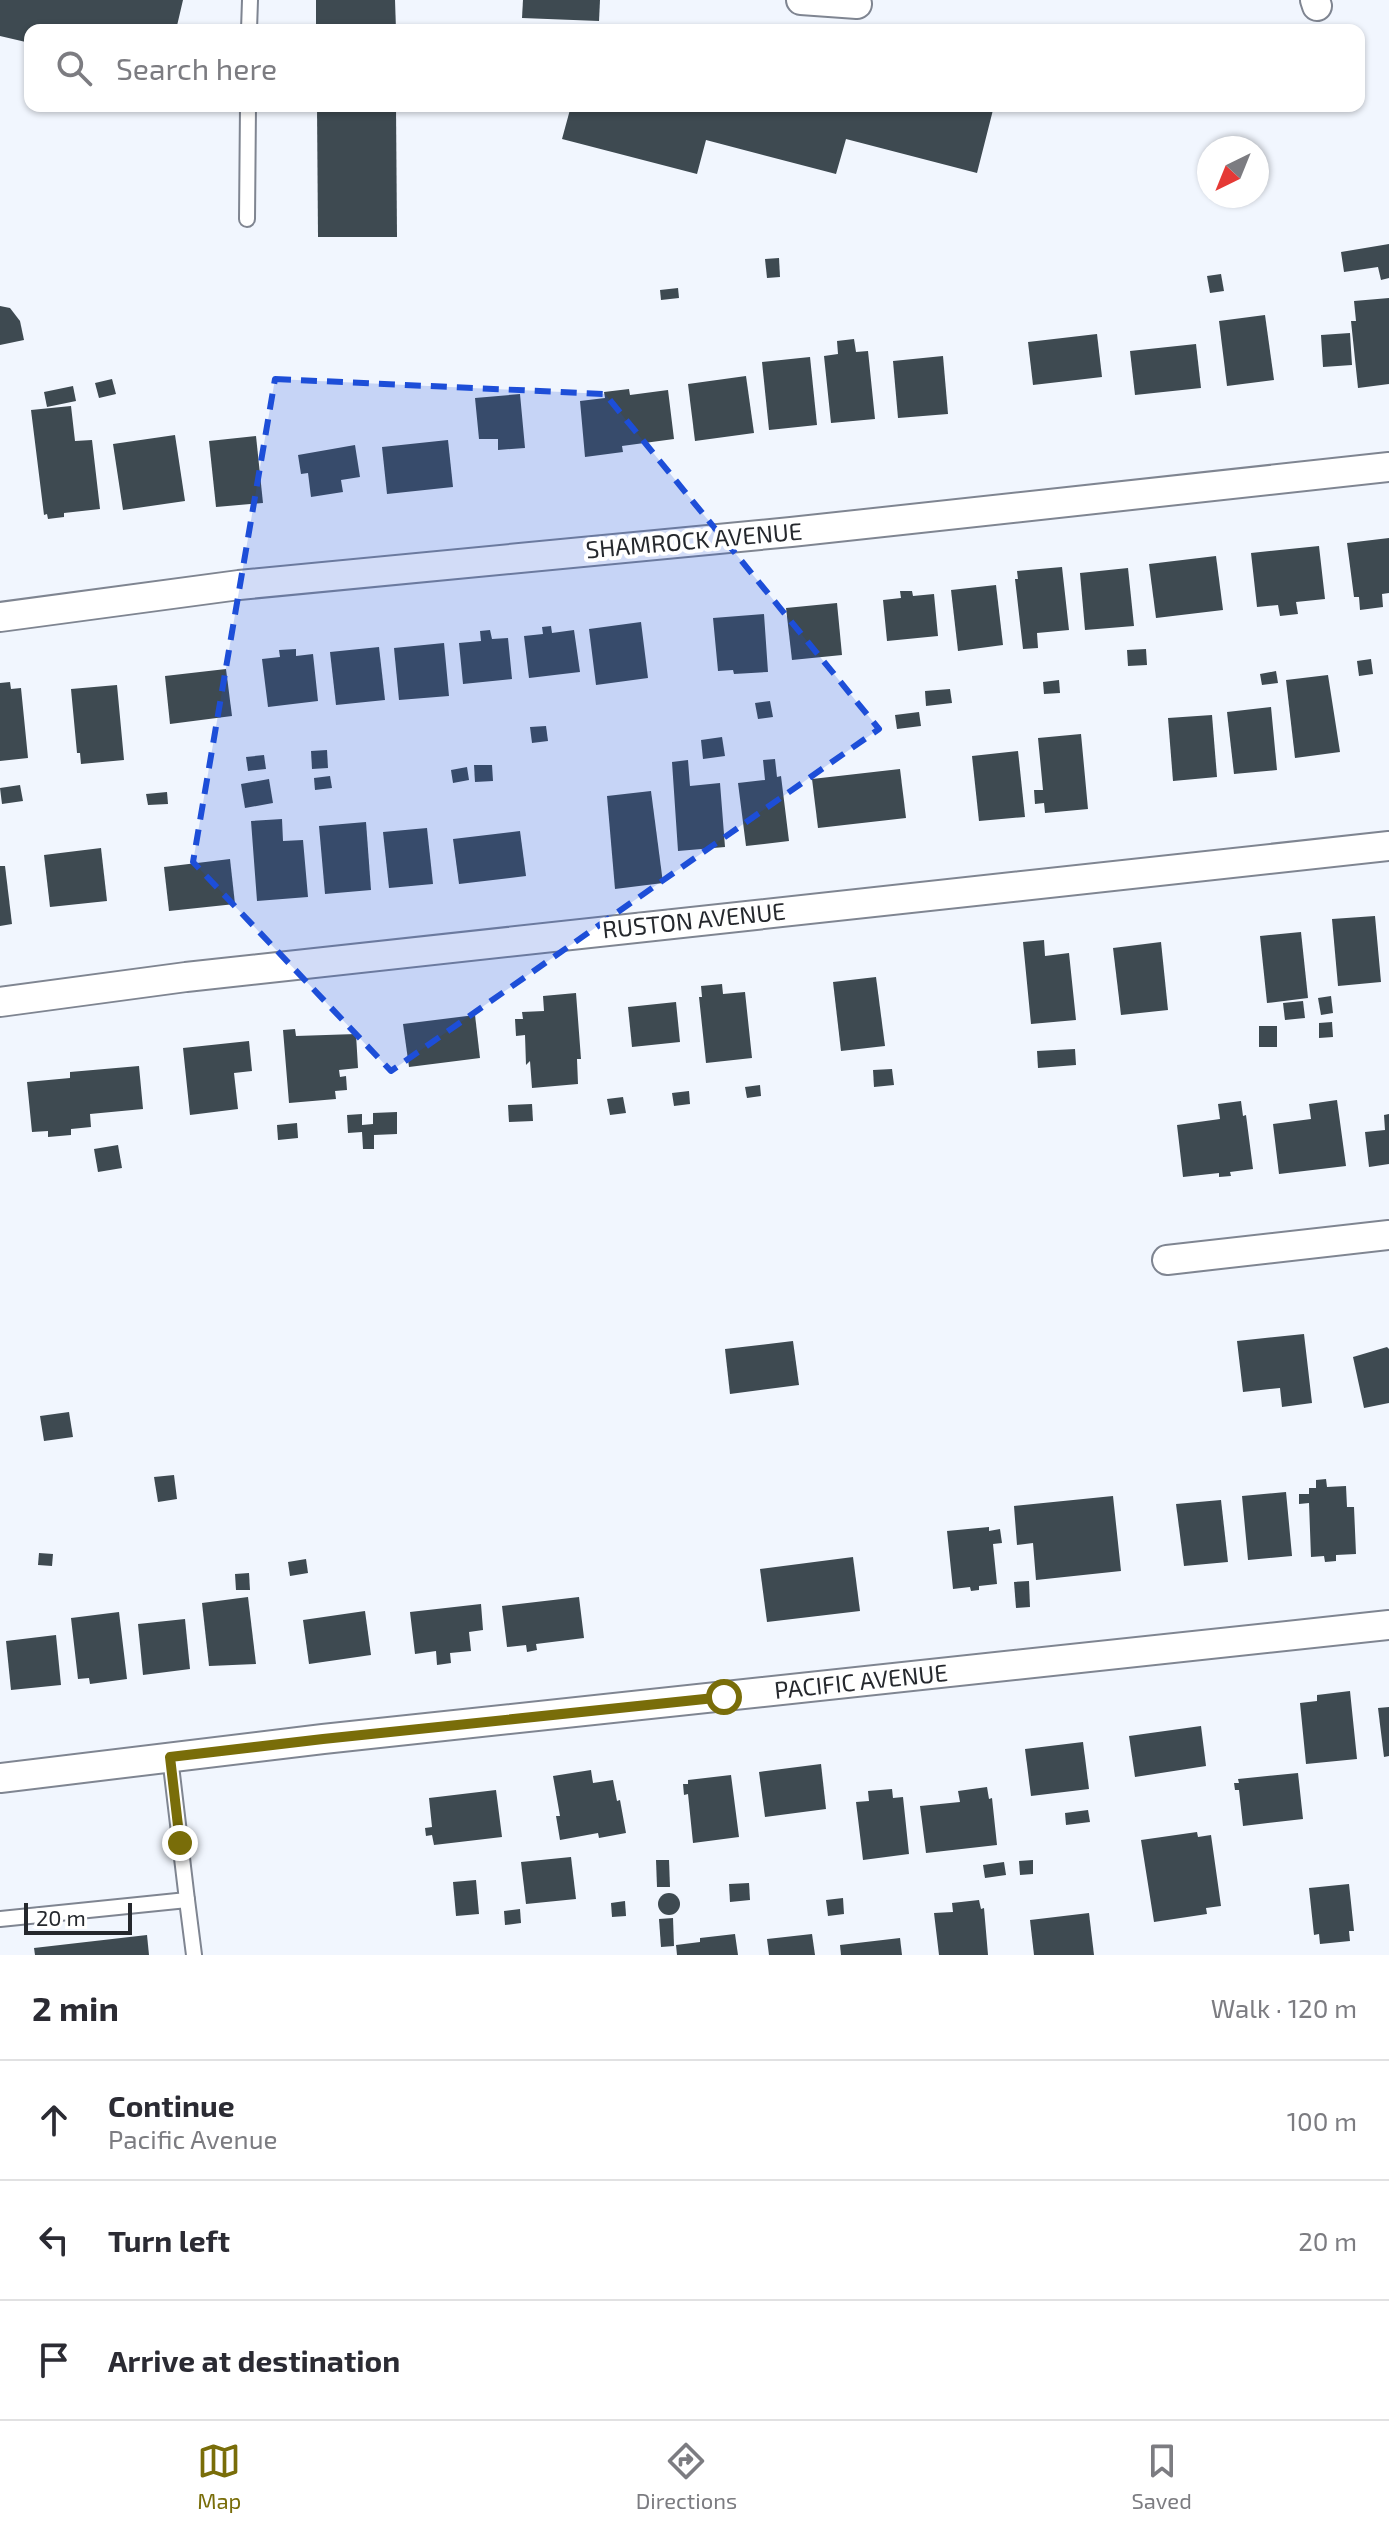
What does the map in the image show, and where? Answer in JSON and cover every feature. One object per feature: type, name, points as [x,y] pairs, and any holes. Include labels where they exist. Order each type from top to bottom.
[{"type":"street","points":[[801,0],[857,4]]},
{"type":"street","name":"SHAMROCK AVENUE","points":[[0,617],[239,585],[791,532],[1389,467]]},
{"type":"street","name":"RUSTON AVENUE","points":[[0,1002],[186,977],[1389,846]]},
{"type":"street","points":[[1167,1260],[1389,1235]]},
{"type":"street","name":"PACIFIC AVENUE","points":[[0,1778],[323,1739],[1389,1625]]},
{"type":"lane","points":[[249,24],[250,0]]},
{"type":"lane","points":[[247,219],[248,112]]},
{"type":"lane","points":[[170,1757],[194,1955]]},
{"type":"lane","points":[[0,1919],[187,1900]]},
{"type":"highlighted area","points":[[275,379],[605,394],[879,729],[391,1071],[193,862]]},
{"type":"building","points":[[0,0],[183,0],[177,24],[24,24],[24,42],[0,36]]},
{"type":"building","points":[[316,0],[395,0],[396,24],[316,24]]},
{"type":"building","points":[[523,0],[600,0],[599,21],[522,18]]},
{"type":"building","points":[[317,112],[396,112],[397,237],[318,237]]},
{"type":"building","points":[[569,112],[992,112],[977,173],[846,139],[836,174],[706,140],[697,174],[562,139]]},
{"type":"building","points":[[1389,244],[1389,278],[1381,280],[1378,267],[1344,272],[1341,252]]},
{"type":"building","points":[[779,258],[780,277],[767,278],[765,259]]},
{"type":"building","points":[[1221,274],[1224,291],[1210,293],[1207,276]]},
{"type":"building","points":[[678,288],[679,298],[661,300],[660,290]]},
{"type":"building","points":[[1389,298],[1389,384],[1358,388],[1351,321],[1356,321],[1354,301]]},
{"type":"building","points":[[0,306],[10,308],[20,321],[24,340],[0,345]]},
{"type":"building","points":[[1265,315],[1274,380],[1227,386],[1219,321]]},
{"type":"building","points":[[1350,333],[1352,365],[1323,367],[1321,335]]},
{"type":"building","points":[[1097,334],[1102,377],[1033,385],[1028,342]]},
{"type":"building","points":[[854,339],[856,352],[868,351],[875,419],[831,423],[824,356],[838,354],[837,341]]},
{"type":"building","points":[[1196,344],[1201,388],[1135,395],[1130,351]]},
{"type":"building","points":[[943,356],[948,414],[898,418],[893,361]]},
{"type":"building","points":[[810,357],[817,425],[769,430],[762,362]]},
{"type":"building","points":[[746,376],[754,433],[695,441],[688,384]]},
{"type":"building","points":[[112,379],[116,394],[99,398],[95,383]]},
{"type":"building","points":[[73,386],[76,401],[47,407],[44,392]]},
{"type":"building","points":[[629,389],[630,395],[668,390],[674,439],[622,446],[623,452],[585,457],[580,401],[605,398],[604,392]]},
{"type":"building","points":[[520,394],[525,448],[498,450],[498,439],[479,439],[475,398]]},
{"type":"building","points":[[71,406],[75,441],[92,440],[100,509],[64,513],[64,517],[48,519],[47,514],[44,515],[31,410]]},
{"type":"building","points":[[175,435],[185,501],[123,510],[113,444]]},
{"type":"building","points":[[256,436],[263,503],[216,507],[209,441]]},
{"type":"building","points":[[448,440],[453,487],[387,494],[382,447]]},
{"type":"building","points":[[355,445],[360,477],[341,480],[343,492],[311,497],[308,473],[301,474],[298,455]]},
{"type":"building","points":[[1389,538],[1389,593],[1382,594],[1383,607],[1360,610],[1359,597],[1354,597],[1347,543]]},
{"type":"building","points":[[1319,546],[1325,599],[1296,602],[1298,614],[1280,616],[1278,605],[1257,607],[1251,553]]},
{"type":"building","points":[[1216,556],[1223,610],[1156,618],[1149,564]]},
{"type":"building","points":[[1062,567],[1069,630],[1037,633],[1038,648],[1023,649],[1015,579],[1018,579],[1017,571]]},
{"type":"building","points":[[1128,568],[1134,626],[1085,630],[1080,573]]},
{"type":"building","points":[[996,585],[1003,645],[958,651],[951,590]]},
{"type":"building","points":[[900,591],[912,591],[913,596],[934,594],[938,636],[887,641],[883,600],[901,598]]},
{"type":"building","points":[[837,603],[842,655],[792,660],[786,608]]},
{"type":"building","points":[[764,614],[768,672],[734,674],[733,670],[718,671],[713,618]]},
{"type":"building","points":[[641,622],[648,678],[596,685],[589,629]]},
{"type":"building","points":[[551,626],[552,633],[574,630],[580,672],[529,678],[524,636],[543,634],[542,627]]},
{"type":"building","points":[[490,630],[492,639],[508,638],[512,679],[463,684],[459,643],[481,641],[480,631]]},
{"type":"building","points":[[444,643],[449,696],[399,700],[394,648]]},
{"type":"building","points":[[379,647],[385,700],[336,705],[330,652]]},
{"type":"building","points":[[296,649],[296,656],[313,654],[318,701],[268,707],[262,659],[280,657],[279,650]]},
{"type":"building","points":[[1146,649],[1147,665],[1128,666],[1127,650]]},
{"type":"building","points":[[1371,659],[1373,674],[1359,676],[1357,661]]},
{"type":"building","points":[[226,669],[232,716],[170,724],[165,676]]},
{"type":"building","points":[[1276,671],[1278,683],[1262,685],[1260,674]]},
{"type":"building","points":[[1328,675],[1340,752],[1295,758],[1286,680]]},
{"type":"building","points":[[1059,680],[1060,693],[1044,694],[1043,682]]},
{"type":"building","points":[[10,682],[11,689],[21,688],[28,758],[0,761],[0,683]]},
{"type":"building","points":[[117,685],[124,760],[81,764],[80,753],[77,753],[71,689]]},
{"type":"building","points":[[950,689],[952,703],[926,706],[925,691]]},
{"type":"building","points":[[770,701],[773,717],[758,719],[755,703]]},
{"type":"building","points":[[1271,707],[1277,770],[1234,774],[1227,712]]},
{"type":"building","points":[[919,712],[921,726],[897,729],[895,715]]},
{"type":"building","points":[[1212,715],[1217,777],[1173,781],[1168,718]]},
{"type":"building","points":[[546,726],[548,741],[532,743],[530,727]]},
{"type":"building","points":[[1081,734],[1088,809],[1045,813],[1044,803],[1035,804],[1034,790],[1043,790],[1038,738]]},
{"type":"building","points":[[722,737],[725,756],[703,759],[701,740]]},
{"type":"building","points":[[327,750],[328,768],[312,769],[311,751]]},
{"type":"building","points":[[1018,751],[1025,817],[979,821],[972,756]]},
{"type":"building","points":[[264,755],[266,769],[248,771],[246,757]]},
{"type":"building","points":[[775,759],[777,777],[781,776],[789,841],[746,846],[738,783],[765,780],[763,760]]},
{"type":"building","points":[[688,760],[690,786],[720,783],[725,847],[678,851],[672,762]]},
{"type":"building","points":[[474,765],[492,765],[493,781],[475,782]]},
{"type":"building","points":[[467,767],[469,780],[453,783],[451,770]]},
{"type":"building","points":[[900,769],[906,818],[818,828],[812,779]]},
{"type":"building","points":[[330,776],[332,788],[315,790],[314,778]]},
{"type":"building","points":[[269,779],[273,803],[245,808],[241,784]]},
{"type":"building","points":[[20,785],[23,801],[2,804],[0,788]]},
{"type":"building","points":[[651,791],[663,883],[615,889],[607,796]]},
{"type":"building","points":[[167,792],[168,804],[148,805],[146,794]]},
{"type":"building","points":[[282,819],[283,841],[303,840],[308,897],[257,901],[251,821]]},
{"type":"building","points":[[366,822],[371,890],[325,894],[319,826]]},
{"type":"building","points":[[427,828],[433,884],[389,888],[383,832]]},
{"type":"building","points":[[520,831],[526,876],[459,884],[453,839]]},
{"type":"building","points":[[101,848],[107,901],[50,907],[44,855]]},
{"type":"building","points":[[230,859],[235,904],[169,911],[164,867]]},
{"type":"building","points":[[0,866],[5,866],[12,924],[0,926]]},
{"type":"building","points":[[1375,916],[1381,982],[1338,986],[1332,919]]},
{"type":"building","points":[[1301,932],[1308,998],[1267,1003],[1260,936]]},
{"type":"building","points":[[1044,940],[1045,956],[1069,953],[1076,1020],[1031,1024],[1023,942]]},
{"type":"building","points":[[1161,942],[1168,1010],[1121,1015],[1113,948]]},
{"type":"building","points":[[876,977],[885,1046],[841,1051],[833,982]]},
{"type":"building","points":[[722,984],[723,994],[745,992],[752,1058],[706,1063],[699,997],[702,997],[701,986]]},
{"type":"building","points":[[576,993],[581,1059],[577,1059],[578,1084],[532,1088],[530,1061],[526,1065],[525,1035],[516,1036],[515,1019],[523,1019],[522,1012],[544,1011],[543,996]]},
{"type":"building","points":[[1331,996],[1333,1013],[1321,1015],[1318,998]]},
{"type":"building","points":[[1303,1001],[1305,1018],[1285,1020],[1283,1003]]},
{"type":"building","points":[[676,1002],[680,1042],[632,1047],[628,1007]]},
{"type":"building","points":[[475,1015],[480,1058],[409,1067],[403,1024]]},
{"type":"building","points":[[1332,1022],[1333,1037],[1319,1038],[1319,1023]]},
{"type":"building","points":[[1259,1026],[1277,1026],[1277,1047],[1259,1047]]},
{"type":"building","points":[[295,1029],[296,1036],[356,1034],[358,1068],[339,1070],[340,1077],[346,1076],[347,1090],[335,1091],[336,1099],[289,1103],[283,1030]]},
{"type":"building","points":[[249,1041],[252,1071],[234,1073],[238,1109],[190,1115],[183,1048]]},
{"type":"building","points":[[1075,1049],[1076,1065],[1038,1068],[1037,1051]]},
{"type":"building","points":[[139,1066],[143,1109],[90,1114],[91,1127],[71,1129],[71,1135],[48,1137],[48,1131],[32,1132],[27,1082],[70,1078],[70,1072]]},
{"type":"building","points":[[892,1069],[894,1085],[874,1087],[873,1070]]},
{"type":"building","points":[[760,1085],[761,1096],[747,1098],[745,1087]]},
{"type":"building","points":[[689,1091],[690,1104],[674,1106],[672,1093]]},
{"type":"building","points":[[623,1097],[626,1113],[610,1115],[607,1099]]},
{"type":"building","points":[[1337,1100],[1346,1166],[1279,1174],[1273,1124],[1311,1119],[1309,1104]]},
{"type":"building","points":[[1241,1101],[1243,1116],[1246,1115],[1253,1169],[1230,1172],[1231,1176],[1219,1177],[1219,1173],[1183,1177],[1177,1125],[1220,1119],[1218,1104]]},
{"type":"building","points":[[532,1104],[533,1121],[509,1122],[508,1105]]},
{"type":"building","points":[[397,1112],[397,1134],[374,1135],[374,1149],[363,1149],[362,1132],[348,1133],[347,1115],[362,1114],[362,1125],[373,1124],[373,1113]]},
{"type":"building","points":[[1389,1114],[1389,1164],[1369,1167],[1365,1132],[1385,1130],[1384,1115]]},
{"type":"building","points":[[297,1123],[298,1138],[278,1140],[277,1125]]},
{"type":"building","points":[[118,1145],[122,1168],[98,1172],[94,1149]]},
{"type":"building","points":[[1304,1334],[1312,1403],[1282,1407],[1280,1388],[1243,1392],[1237,1341]]},
{"type":"building","points":[[793,1341],[799,1385],[730,1394],[725,1349]]},
{"type":"building","points":[[1387,1347],[1389,1403],[1364,1408],[1353,1357]]},
{"type":"building","points":[[69,1412],[73,1437],[44,1441],[40,1416]]},
{"type":"building","points":[[174,1475],[177,1499],[158,1502],[154,1477]]},
{"type":"building","points":[[1326,1479],[1327,1487],[1346,1486],[1347,1507],[1354,1507],[1356,1554],[1336,1555],[1336,1561],[1325,1562],[1324,1556],[1311,1557],[1309,1503],[1299,1504],[1299,1494],[1309,1494],[1309,1488],[1316,1488],[1316,1480]]},
{"type":"building","points":[[1286,1492],[1292,1556],[1248,1560],[1242,1496]]},
{"type":"building","points":[[1113,1496],[1121,1571],[1036,1580],[1033,1543],[1017,1545],[1014,1506]]},
{"type":"building","points":[[1221,1500],[1228,1562],[1184,1566],[1176,1504]]},
{"type":"building","points":[[989,1527],[989,1531],[1000,1529],[1002,1543],[993,1544],[997,1584],[979,1586],[979,1590],[971,1591],[970,1587],[953,1589],[947,1531]]},
{"type":"building","points":[[39,1553],[53,1554],[52,1566],[38,1565]]},
{"type":"building","points":[[853,1557],[860,1611],[767,1622],[760,1569]]},
{"type":"building","points":[[306,1559],[308,1573],[290,1576],[288,1562]]},
{"type":"building","points":[[249,1573],[250,1590],[236,1590],[235,1574]]},
{"type":"building","points":[[1029,1581],[1030,1607],[1016,1608],[1014,1582]]},
{"type":"building","points":[[248,1597],[256,1664],[209,1666],[202,1603]]},
{"type":"building","points":[[579,1597],[584,1638],[536,1644],[537,1650],[527,1652],[526,1645],[507,1647],[502,1606]]},
{"type":"building","points":[[481,1604],[483,1630],[469,1632],[471,1651],[450,1653],[451,1663],[437,1665],[436,1651],[415,1654],[410,1612]]},
{"type":"building","points":[[365,1611],[371,1655],[309,1664],[303,1620]]},
{"type":"building","points":[[119,1612],[127,1679],[90,1684],[89,1678],[78,1679],[71,1618]]},
{"type":"building","points":[[185,1619],[190,1669],[143,1675],[138,1624]]},
{"type":"building","points":[[56,1635],[61,1685],[11,1690],[6,1641]]},
{"type":"building","points":[[1350,1691],[1357,1759],[1306,1764],[1300,1703],[1317,1701],[1317,1695]]},
{"type":"building","points":[[1389,1707],[1389,1756],[1384,1757],[1378,1708]]},
{"type":"building","points":[[1201,1726],[1206,1766],[1135,1777],[1129,1736]]},
{"type":"building","points":[[1083,1742],[1089,1789],[1031,1796],[1025,1749]]},
{"type":"building","points":[[821,1764],[826,1809],[765,1817],[759,1772]]},
{"type":"building","points":[[591,1770],[593,1783],[613,1780],[626,1833],[599,1838],[598,1833],[560,1840],[556,1816],[560,1816],[553,1776]]},
{"type":"building","points":[[1298,1773],[1303,1819],[1243,1826],[1239,1790],[1235,1790],[1234,1783],[1239,1783],[1238,1779]]},
{"type":"building","points":[[731,1775],[739,1837],[693,1843],[688,1794],[684,1795],[683,1784],[688,1784],[688,1780]]},
{"type":"building","points":[[987,1787],[989,1799],[992,1798],[997,1845],[926,1853],[920,1806],[960,1802],[958,1791]]},
{"type":"building","points":[[892,1789],[893,1798],[903,1797],[909,1854],[863,1860],[856,1802],[869,1801],[868,1791]]},
{"type":"building","points":[[496,1790],[502,1837],[434,1845],[432,1835],[426,1836],[425,1828],[432,1827],[429,1798]]},
{"type":"building","points":[[1088,1810],[1090,1822],[1066,1825],[1065,1813]]},
{"type":"building","points":[[1197,1832],[1198,1837],[1211,1835],[1221,1906],[1206,1908],[1207,1914],[1154,1922],[1141,1840]]},
{"type":"building","points":[[571,1857],[576,1899],[526,1904],[521,1862]]},
{"type":"building","points":[[656,1860],[669,1860],[670,1887],[657,1887]]},
{"type":"building","points":[[1033,1860],[1033,1874],[1020,1875],[1019,1861]]},
{"type":"building","points":[[1004,1862],[1006,1875],[985,1878],[983,1865]]},
{"type":"building","points":[[476,1880],[479,1914],[456,1916],[453,1882]]},
{"type":"building","points":[[749,1883],[750,1900],[730,1902],[729,1884]]},
{"type":"building","points":[[1349,1884],[1354,1931],[1349,1931],[1350,1941],[1320,1944],[1319,1934],[1314,1935],[1309,1888]]},
{"type":"building","points":[[669,1893],[677,1896],[680,1904],[677,1912],[669,1915],[661,1912],[658,1904],[661,1896]]},
{"type":"building","points":[[843,1898],[844,1914],[828,1916],[826,1900]]},
{"type":"building","points":[[979,1900],[981,1909],[984,1908],[988,1955],[939,1955],[934,1913],[953,1912],[952,1903]]},
{"type":"building","points":[[625,1901],[626,1916],[612,1917],[611,1903]]},
{"type":"building","points":[[520,1909],[521,1923],[505,1925],[504,1911]]},
{"type":"building","points":[[1089,1913],[1094,1955],[1034,1955],[1030,1920]]},
{"type":"building","points":[[673,1918],[674,1946],[661,1947],[659,1919]]},
{"type":"building","points":[[735,1934],[738,1955],[677,1955],[676,1945],[700,1942],[700,1938]]},
{"type":"building","points":[[812,1934],[815,1955],[769,1955],[767,1939]]},
{"type":"building","points":[[147,1935],[149,1955],[35,1955],[34,1948]]},
{"type":"building","points":[[900,1938],[902,1955],[841,1955],[840,1945]]},
{"type":"route","points":[[180,1843],[170,1757],[724,1697]]}]
